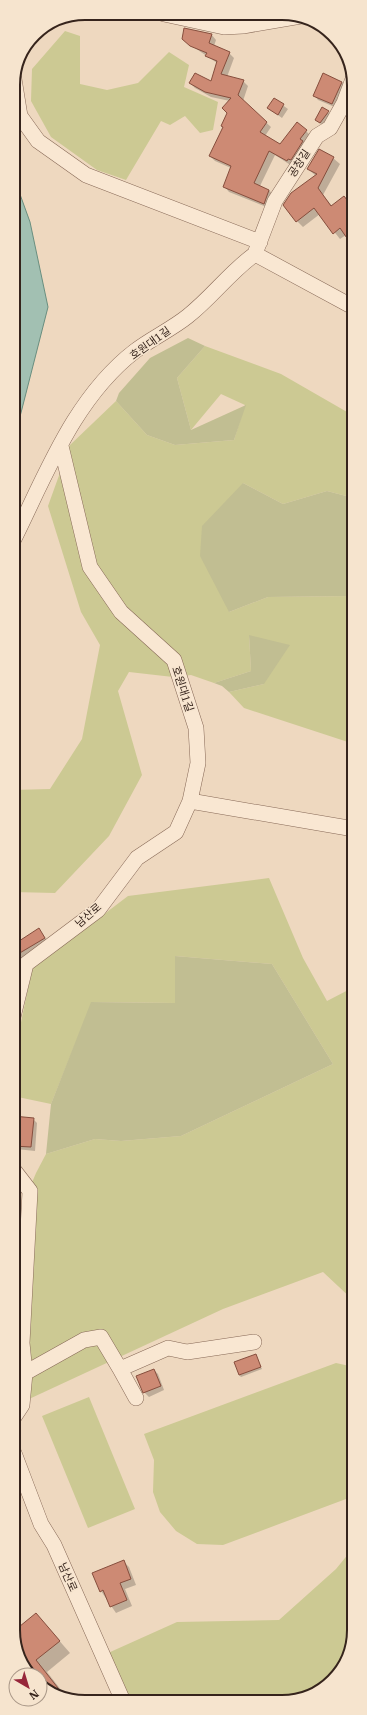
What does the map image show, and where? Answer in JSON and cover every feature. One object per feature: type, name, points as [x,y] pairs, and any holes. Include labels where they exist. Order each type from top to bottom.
[{"type":"street","points":[[192,20],[224,27],[243,26],[278,20]]},
{"type":"street","name":"공창길","points":[[258,248],[275,201],[317,136],[330,128],[347,95]]},
{"type":"street","points":[[20,116],[38,141],[86,174],[258,248],[347,303]]},
{"type":"street","name":"호원대1길","points":[[20,528],[81,408],[109,377],[135,352],[188,316],[212,296],[238,267],[258,248]]},
{"type":"street","name":"호원대1길","points":[[61,446],[90,567],[121,612],[174,660],[196,728],[198,763],[190,801]]},
{"type":"street","points":[[190,801],[347,828]]},
{"type":"street","name":"남산로","points":[[20,988],[26,964],[98,910],[137,858],[176,832],[190,801]]},
{"type":"street","points":[[20,1177],[30,1191],[22,1343],[25,1373],[22,1405],[20,1408]]},
{"type":"street","points":[[25,1373],[84,1340],[101,1337],[136,1398]]},
{"type":"street","points":[[120,1369],[168,1348],[187,1352],[254,1342]]},
{"type":"street","name":"남산로","points":[[20,1469],[41,1524],[54,1545],[120,1695]]},
{"type":"shaded area","points":[[65,31],[80,36],[80,84],[107,90],[138,83],[169,52],[189,65],[184,87],[218,102],[213,130],[200,133],[185,116],[170,125],[161,121],[126,180],[97,170],[51,137],[31,101],[32,69]]},
{"type":"shaded area","points":[[20,194],[30,222],[48,307],[20,417]]},
{"type":"shaded area","points":[[188,338],[205,346],[177,378],[191,430],[246,405],[234,440],[175,445],[147,435],[116,401],[119,393],[150,358]]},
{"type":"shaded area","points":[[205,346],[281,374],[347,412],[347,496],[327,491],[283,504],[243,483],[229,612],[268,597],[347,596],[347,742],[244,708],[229,692],[264,684],[249,635],[251,671],[214,683],[191,675],[173,677],[129,672],[118,691],[142,775],[109,836],[55,893],[20,892],[20,790],[50,789],[82,739],[100,645],[81,612],[48,506],[70,445],[116,401],[147,435],[175,445],[234,440],[245,405],[221,394],[191,430],[177,378]]},
{"type":"shaded area","points":[[243,483],[283,504],[327,491],[347,496],[347,596],[268,597],[229,612],[200,556],[202,526]]},
{"type":"shaded area","points":[[249,635],[290,645],[264,684],[229,692],[222,686],[214,683],[251,671]]},
{"type":"shaded area","points":[[269,878],[303,958],[327,1001],[347,991],[347,1294],[323,1272],[223,1309],[20,1403],[20,1211],[36,1173],[46,1154],[95,1139],[121,1141],[181,1136],[333,1064],[272,964],[175,956],[175,1003],[92,1002],[51,1104],[20,1097],[20,1027],[32,969],[128,896]]},
{"type":"shaded area","points":[[175,956],[272,964],[333,1064],[181,1136],[121,1141],[95,1139],[46,1154],[51,1104],[91,1002],[175,1003]]},
{"type":"shaded area","points":[[336,1363],[347,1365],[347,1499],[223,1545],[197,1544],[176,1531],[160,1512],[153,1492],[154,1460],[144,1434]]},
{"type":"shaded area","points":[[89,1397],[135,1509],[88,1528],[42,1416]]},
{"type":"shaded area","points":[[347,1556],[347,1634],[345,1647],[331,1673],[314,1686],[303,1692],[282,1695],[128,1695],[108,1653],[177,1622],[279,1620],[336,1569]]},
{"type":"building","points":[[184,28],[212,34],[209,43],[230,52],[221,74],[244,80],[238,95],[267,122],[260,132],[280,144],[297,122],[307,130],[300,139],[303,141],[291,160],[288,159],[287,161],[269,151],[254,183],[269,190],[264,204],[223,187],[231,166],[209,156],[223,127],[221,126],[227,113],[222,108],[231,98],[205,92],[189,83],[195,73],[211,81],[217,61],[205,56],[207,53],[190,46],[182,39]]},
{"type":"building","points":[[323,73],[342,82],[332,104],[313,96]]},
{"type":"building","points":[[274,98],[284,104],[278,115],[267,108]]},
{"type":"building","points":[[322,107],[329,111],[320,123],[315,120]]},
{"type":"building","points":[[319,149],[334,157],[318,188],[331,206],[344,196],[347,200],[347,238],[340,228],[333,234],[314,208],[296,222],[283,205],[291,193],[317,174],[307,169]]},
{"type":"building","points":[[39,928],[45,938],[20,953],[20,940]]},
{"type":"building","points":[[20,1117],[34,1118],[31,1147],[20,1146]]},
{"type":"building","points":[[256,1354],[261,1367],[239,1375],[234,1362]]},
{"type":"building","points":[[154,1369],[161,1386],[143,1393],[136,1376]]},
{"type":"building","points":[[124,1560],[131,1579],[120,1583],[127,1600],[110,1607],[103,1590],[100,1592],[92,1573]]},
{"type":"building","points":[[36,1613],[60,1641],[36,1660],[41,1667],[31,1666],[22,1647],[20,1626]]},
{"type":"building","points":[[48,1675],[59,1689],[48,1683]]}]
